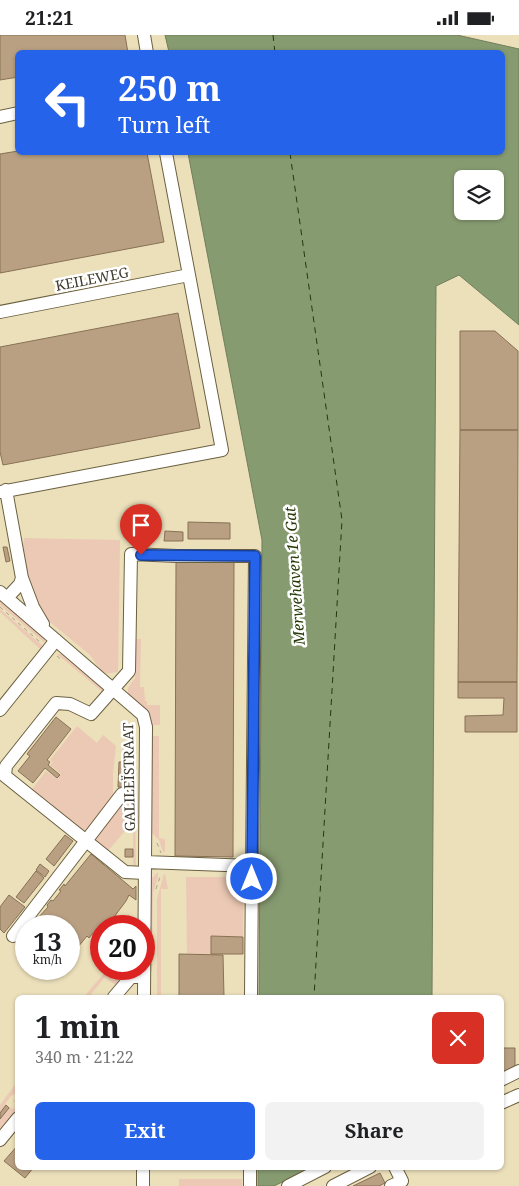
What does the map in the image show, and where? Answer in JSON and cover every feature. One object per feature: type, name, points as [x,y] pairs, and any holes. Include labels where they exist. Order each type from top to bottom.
[{"type":"street","points":[[144,35],[146,50]]},
{"type":"street","points":[[0,117],[15,114]]},
{"type":"street","points":[[0,711],[53,637],[33,607],[26,592],[3,491],[222,450],[166,155]]},
{"type":"street","name":"KEILEWEG","points":[[0,312],[189,275]]},
{"type":"street","points":[[251,995],[255,556],[131,554],[129,671],[91,714],[70,704],[56,703],[6,767],[5,776],[125,872],[145,868],[252,866]]},
{"type":"street","points":[[7,598],[20,584],[22,578]]},
{"type":"street","points":[[7,598],[21,601],[26,592]]},
{"type":"street","name":"GALILEÏSTRAAT","points":[[7,598],[143,715],[146,722],[145,915]]},
{"type":"street","points":[[13,936],[122,794]]},
{"type":"street","points":[[116,995],[128,980]]},
{"type":"street","name":"GALILEÏSTRAAT","points":[[144,980],[144,995]]},
{"type":"street","points":[[504,1078],[519,1071]]},
{"type":"street","points":[[504,1102],[519,1095]]},
{"type":"street","points":[[0,1140],[15,1122]]},
{"type":"street","points":[[143,1170],[143,1186]]},
{"type":"street","points":[[250,1170],[250,1186]]},
{"type":"street","points":[[288,1186],[319,1170]]},
{"type":"street","points":[[333,1186],[364,1170]]},
{"type":"street","points":[[391,1186],[402,1181],[396,1170]]},
{"type":"shaded area","points":[[24,538],[120,540],[118,672],[104,674],[90,655],[44,617],[31,593],[23,546]]},
{"type":"shaded area","points":[[0,599],[44,637],[45,643],[0,605]]},
{"type":"shaded area","points":[[0,609],[44,647],[41,650],[0,612]]},
{"type":"shaded area","points":[[135,639],[141,639],[140,687],[144,687],[145,701],[147,701],[147,705],[160,705],[160,725],[153,725],[153,736],[159,736],[159,838],[165,839],[165,852],[163,852],[159,840],[151,832],[150,717],[147,711],[128,694],[128,688],[135,678]]},
{"type":"shaded area","points":[[57,654],[64,654],[105,689],[105,694]]},
{"type":"shaded area","points":[[77,726],[97,743],[103,735],[116,746],[113,794],[117,794],[85,835],[50,807],[52,804],[32,789],[46,771],[57,779],[61,774],[50,765],[53,762],[50,760]]},
{"type":"shaded area","points":[[124,798],[135,798],[136,867],[133,866],[133,832],[124,832],[107,852],[91,840]]},
{"type":"shaded area","points":[[158,872],[153,893],[153,915],[150,915],[150,880]]},
{"type":"shaded area","points":[[165,874],[168,889],[161,889],[161,995],[157,995],[157,899]]},
{"type":"shaded area","points":[[186,877],[244,877],[243,937],[211,936],[211,954],[187,955]]},
{"type":"shaded area","points":[[98,980],[103,980],[91,994],[92,995],[86,995]]},
{"type":"shaded area","points":[[109,980],[122,980],[117,986]]},
{"type":"shaded area","points":[[15,1085],[15,1094],[5,1104],[13,1109],[15,1106],[15,1113],[0,1132],[0,1105]]},
{"type":"shaded area","points":[[179,1179],[242,1179],[242,1186],[179,1186]]},
{"type":"water","name":"Merwehaven 1e Gat","points":[[165,35],[457,35],[519,49],[519,325],[459,275],[436,286],[432,995],[259,995],[262,540],[188,155],[505,155],[505,50],[169,50]]},
{"type":"water","points":[[258,1170],[307,1170],[274,1186],[258,1186]]},
{"type":"building","points":[[0,35],[125,35],[128,50],[15,50],[15,78],[0,80]]},
{"type":"building","points":[[15,152],[15,155],[147,155],[164,242],[0,273],[0,154]]},
{"type":"building","points":[[178,313],[200,428],[3,465],[0,452],[0,347]]},
{"type":"building","points":[[460,331],[495,331],[518,351],[518,430],[460,430]]},
{"type":"building","points":[[460,430],[518,430],[517,682],[458,682]]},
{"type":"building","points":[[188,522],[230,523],[230,539],[188,539]]},
{"type":"building","points":[[165,531],[183,532],[183,541],[164,541]]},
{"type":"building","points":[[3,547],[7,547],[10,561],[6,562]]},
{"type":"building","points":[[176,561],[234,562],[233,857],[175,856]]},
{"type":"building","points":[[458,682],[517,682],[517,732],[465,732],[465,716],[503,715],[504,698],[458,698]]},
{"type":"building","points":[[56,717],[71,729],[47,760],[50,762],[48,765],[60,775],[57,778],[45,768],[33,783],[18,771],[30,756],[27,754]]},
{"type":"building","points":[[119,762],[131,762],[131,787],[118,787]]},
{"type":"building","points":[[65,835],[73,841],[54,866],[46,859]]},
{"type":"building","points":[[125,849],[133,849],[133,857],[125,857]]},
{"type":"building","points":[[91,854],[133,889],[136,886],[136,900],[129,895],[116,915],[90,915],[90,937],[87,936],[80,944],[80,915],[41,915],[48,907],[47,905],[51,900],[53,901],[61,891],[59,890],[64,884],[65,886]]},
{"type":"building","points":[[40,864],[49,871],[45,877],[36,870]]},
{"type":"building","points":[[36,871],[44,878],[24,903],[16,897]]},
{"type":"building","points":[[9,895],[25,907],[19,915],[15,915],[15,919],[4,933],[0,929],[0,907]]},
{"type":"building","points":[[211,936],[243,937],[243,954],[211,954]]},
{"type":"building","points":[[179,954],[223,955],[224,995],[179,995]]},
{"type":"building","points":[[504,1048],[515,1048],[515,1066],[504,1072]]},
{"type":"building","points":[[6,1105],[9,1108],[0,1119],[0,1113]]},
{"type":"building","points":[[15,1148],[15,1170],[4,1161]]},
{"type":"building","points":[[15,1170],[32,1170],[25,1178]]},
{"type":"building","points":[[380,1173],[385,1183],[379,1186],[353,1186]]},
{"type":"ferry route","points":[[273,35],[275,50]]},
{"type":"ferry route","points":[[290,155],[342,520],[314,995]]},
{"type":"route","points":[[141,555],[255,556],[252,879]]}]
